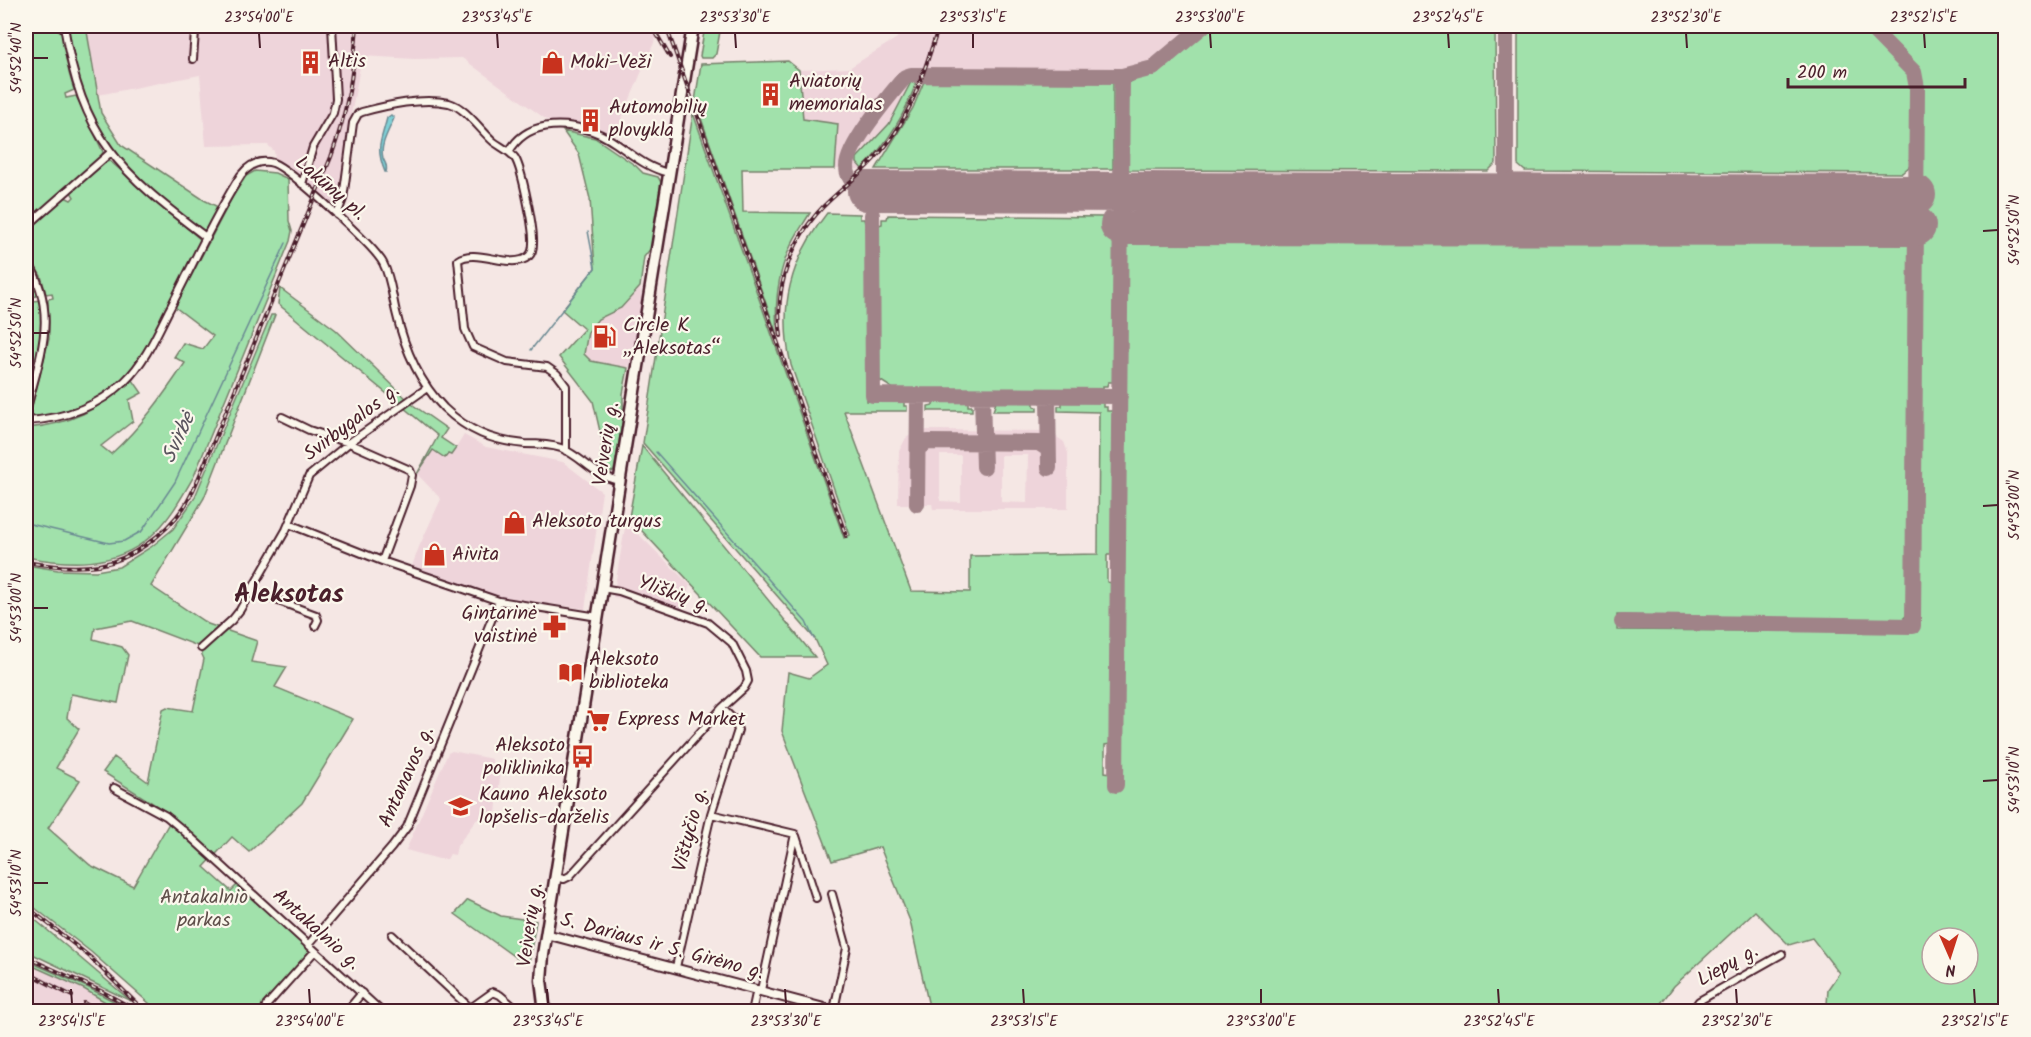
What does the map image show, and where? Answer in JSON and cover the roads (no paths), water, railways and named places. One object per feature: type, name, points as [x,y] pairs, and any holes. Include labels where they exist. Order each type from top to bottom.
[{"type":"main road","name":"Veiverių g.","points":[[545,1011],[541,980],[546,934],[693,26]]},
{"type":"street","points":[[64,26],[77,89],[93,126],[110,153],[143,187],[207,238]]},
{"type":"street","points":[[193,59],[194,26]]},
{"type":"street","points":[[302,184],[313,147],[333,113],[336,99],[332,26]]},
{"type":"street","points":[[337,215],[343,199],[353,123],[358,114],[363,112],[409,103],[449,104],[456,107],[492,140],[509,152],[518,163],[523,182],[533,239],[532,251],[527,257],[513,260],[464,256],[460,258],[457,264],[465,329],[473,348],[507,362],[547,367],[557,374],[566,386],[566,451]]},
{"type":"street","points":[[509,152],[513,144],[524,134],[544,126],[554,125],[592,132],[654,170],[669,173]]},
{"type":"street","points":[[26,227],[110,153]]},
{"type":"street","name":"Lakūnų pl.","points":[[26,421],[60,417],[72,413],[99,400],[124,383],[139,365],[155,338],[237,182],[251,165],[270,162],[285,169],[302,184],[337,215],[381,260],[388,276],[405,348],[427,388],[460,422],[482,435],[513,443],[552,445],[566,451],[600,476],[619,481]]},
{"type":"street","points":[[26,258],[42,291],[46,318],[43,349],[26,412]]},
{"type":"street","name":"Svirbygalos g.","points":[[201,648],[232,620],[252,591],[289,524],[300,492],[309,476],[349,443],[427,388]]},
{"type":"street","points":[[282,417],[410,470],[412,475],[410,486],[382,561]]},
{"type":"street","points":[[289,524],[382,561],[499,601],[598,617]]},
{"type":"street","name":"Yliškių g.","points":[[555,877],[564,879],[570,876],[748,681],[746,671],[732,643],[708,623],[619,591],[602,588]]},
{"type":"street","points":[[252,591],[316,615],[318,620],[315,626]]},
{"type":"street","name":"Antanavos g.","points":[[308,945],[407,827],[499,601]]},
{"type":"street","name":"Vištyčio g.","points":[[676,967],[711,814],[738,730],[734,720],[722,708]]},
{"type":"street","name":"Antakalnio g.","points":[[114,788],[166,816],[382,1011]]},
{"type":"street","points":[[711,814],[795,834]]},
{"type":"street","points":[[795,834],[816,898]]},
{"type":"street","points":[[752,1011],[774,935],[795,834]]},
{"type":"street","points":[[832,894],[847,948],[836,1011]]},
{"type":"street","name":"S. Dariaus ir S. Girėno g.","points":[[546,934],[836,1011]]},
{"type":"street","points":[[392,935],[467,1010],[493,992],[520,1011]]},
{"type":"street","points":[[265,1011],[266,1006],[315,951]]},
{"type":"street","name":"Liepų g.","points":[[1696,1010],[1699,1001],[1782,954]]},
{"type":"street","points":[[346,1011],[362,993]]},
{"type":"water","points":[[391,115],[394,118],[382,148],[387,168],[385,172],[380,156],[380,145],[387,118]]},
{"type":"waterway","points":[[531,350],[595,268],[588,231]]},
{"type":"waterway","name":"Svirbė","points":[[26,523],[109,543],[124,541],[142,531],[175,482],[286,243]]},
{"type":"waterway","points":[[656,452],[806,622],[814,639]]},
{"type":"railway","points":[[26,562],[71,567],[99,565],[124,558],[157,536],[187,502],[331,157],[349,92],[357,26]]},
{"type":"railway","points":[[652,26],[670,57]]},
{"type":"railway","points":[[666,26],[846,536]]},
{"type":"railway","points":[[781,336],[780,298],[783,280],[796,245],[817,214],[870,164],[891,139],[913,98],[939,26]]},
{"type":"railway","points":[[26,906],[90,957],[145,1012]]},
{"type":"railway","points":[[26,957],[101,991],[136,1010]]},
{"type":"railway","points":[[26,972],[72,996]]},
{"type":"railway","points":[[84,1003],[98,1012]]},
{"type":"place","name":"Altis","points":[[310,62]]},
{"type":"place","name":"Moki-Veži","points":[[552,63]]},
{"type":"place","name":"Aviatorių memorialas","points":[[771,94]]},
{"type":"place","name":"Automobilių plovykla","points":[[591,120]]},
{"type":"place","name":"Circle K „Aleksotas“","points":[[605,337]]},
{"type":"place","name":"Aleksoto turgus","points":[[514,522]]},
{"type":"place","name":"Aivita","points":[[434,555]]},
{"type":"place","name":"Gintarinė vaistinė","points":[[555,626]]},
{"type":"place","name":"Aleksoto biblioteka","points":[[571,672]]},
{"type":"place","name":"Express Market","points":[[599,720]]},
{"type":"place","name":"Aleksoto poliklinika","points":[[583,757]]},
{"type":"place","name":"Kauno Aleksoto lopšelis-darželis","points":[[461,806]]},
{"type":"district","name":"Aleksotas","points":[[289,595]]},
{"type":"park label","name":"Antakalnio parkas","points":[[204,910]]}]
